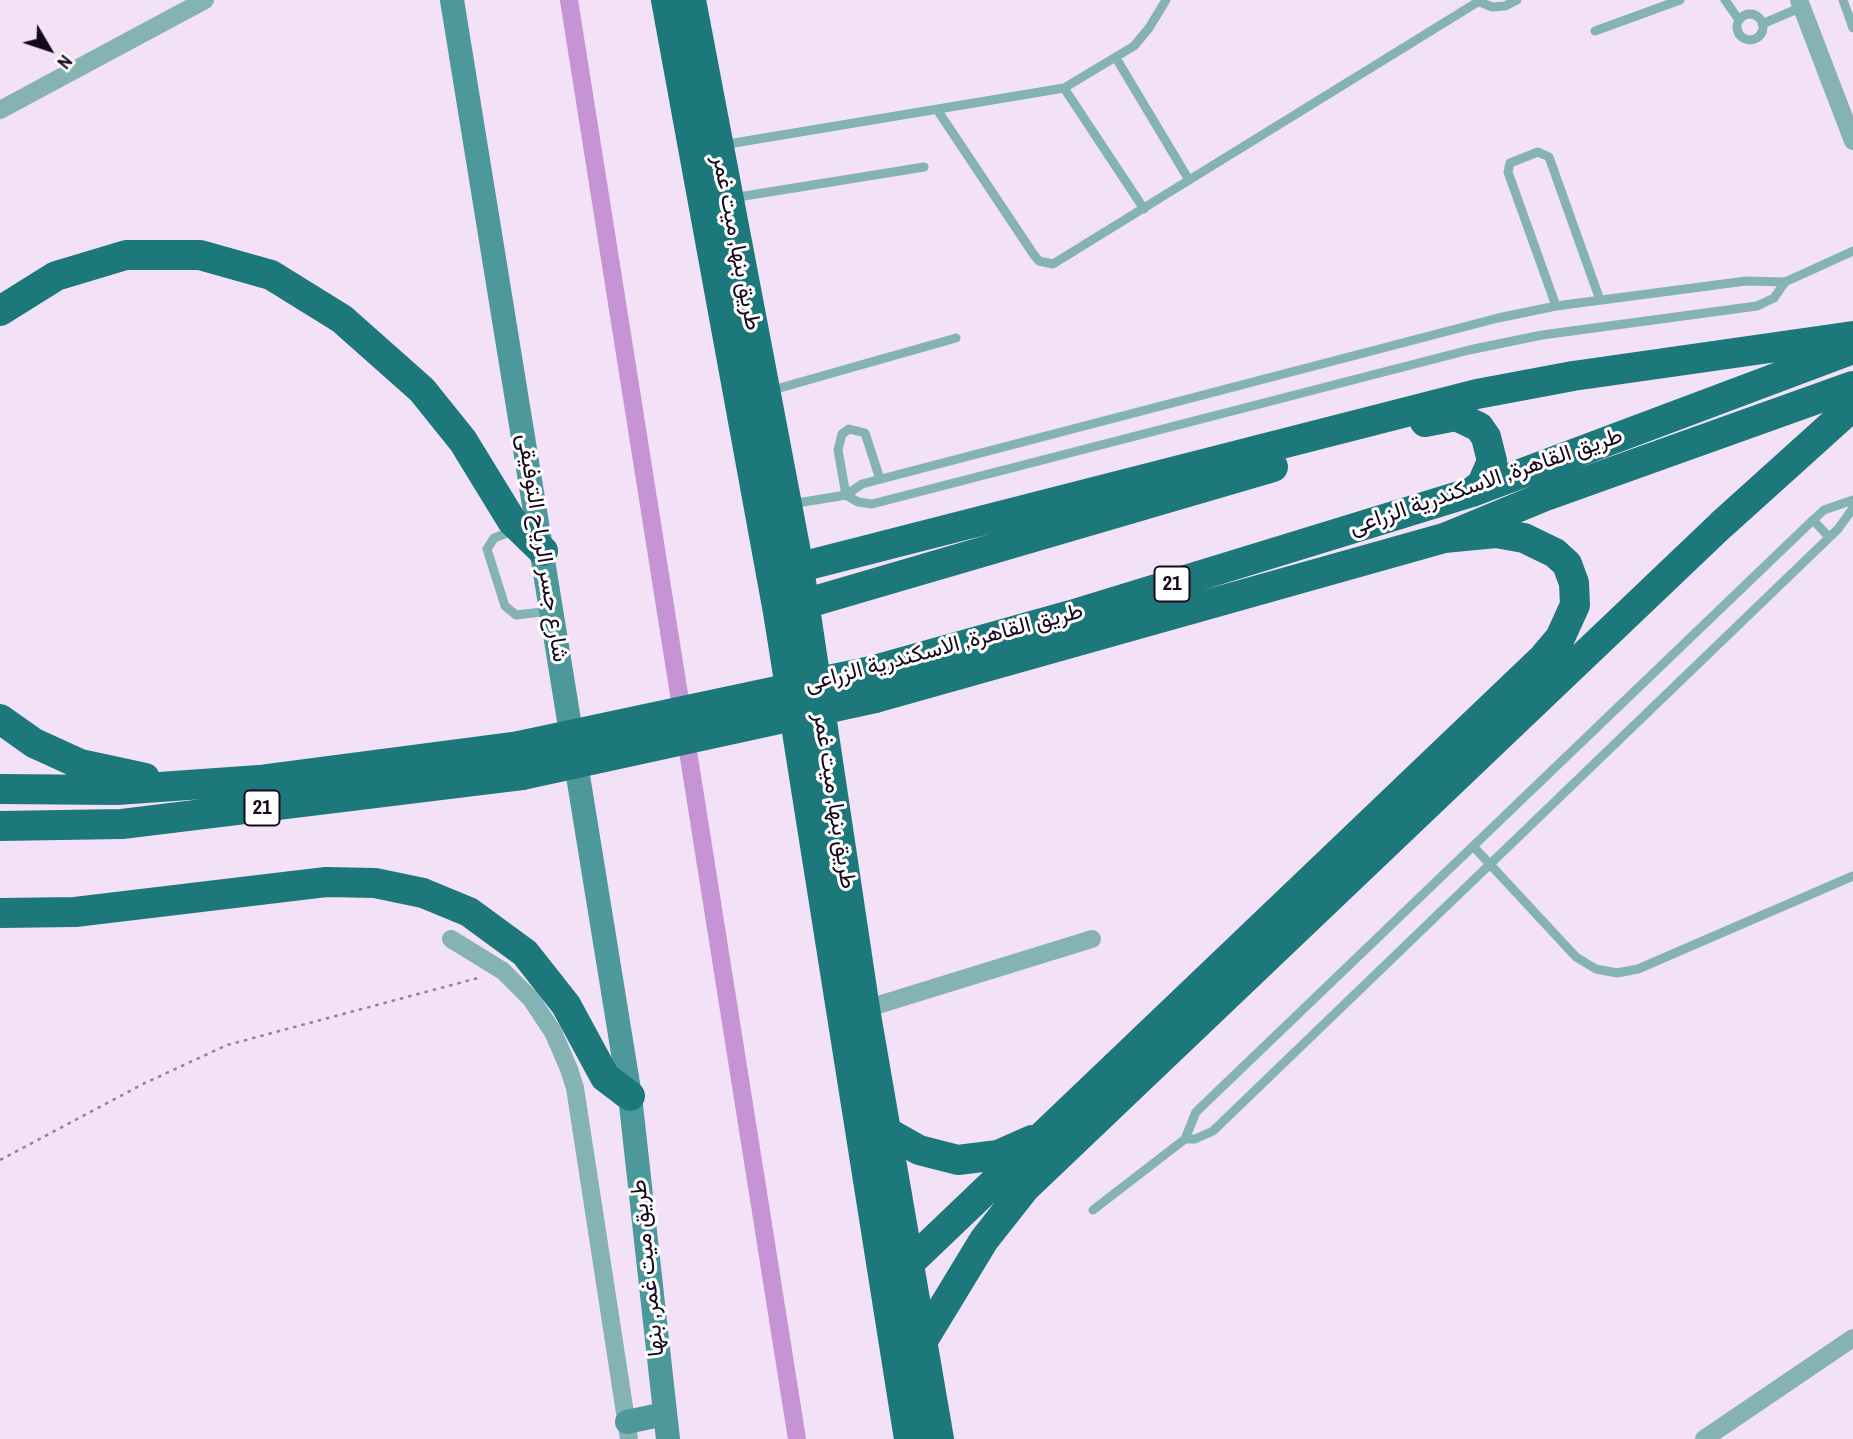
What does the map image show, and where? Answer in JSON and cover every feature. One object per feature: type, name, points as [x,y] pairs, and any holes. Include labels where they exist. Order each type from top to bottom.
[{"type":"highway","name":"طريق بنها, ميت غمر","points":[[666,0],[774,507],[791,608],[885,1287],[939,1439]]},
{"type":"highway","name":"طريق بنها, ميت غمر","points":[[691,0],[764,392],[774,507]]},
{"type":"highway","points":[[0,311],[56,276],[126,255],[175,252],[200,255],[248,266],[271,275],[342,319],[422,390],[534,535]]},
{"type":"highway","points":[[785,572],[1477,394],[1573,376],[1853,337]]},
{"type":"highway","name":"طريق القاهرة, الاسكندرية الزراعى","points":[[873,685],[1070,615],[1472,492],[1853,349]]},
{"type":"highway","name":"طريق القاهرة, الاسكندرية الزراعى","points":[[0,826],[122,824],[520,760],[873,685],[1444,538],[1548,495],[1853,386]]},
{"type":"highway","points":[[908,1346],[1024,1188],[1712,534],[1853,405]]},
{"type":"highway","points":[[791,608],[1443,417],[1456,416],[1479,427],[1491,448],[1489,473],[1472,492]]},
{"type":"highway","points":[[885,1287],[1544,658],[1560,638],[1575,605],[1574,583],[1567,564],[1555,553],[1524,538],[1496,533],[1444,538]]},
{"type":"highway","points":[[813,662],[824,626],[834,611],[861,586]]},
{"type":"highway","name":"طريق بنها, ميت غمر","points":[[791,608],[813,662],[865,1009],[910,1262],[909,1439]]},
{"type":"highway","points":[[0,719],[34,743],[80,764],[183,786]]},
{"type":"highway","name":"طريق القاهرة, الاسكندرية الزراعى","points":[[0,789],[117,790],[520,760]]},
{"type":"highway","points":[[0,913],[75,912],[326,882],[375,883],[424,893],[469,912],[525,953],[560,996],[605,1077],[630,1096]]},
{"type":"highway","points":[[887,1132],[919,1150],[958,1160],[998,1155],[1049,1133]]},
{"type":"main road","name":"شارع جسر الرياح التوفيقى","points":[[452,0],[534,535],[552,610],[630,1096]]},
{"type":"main road","name":"طريق ميت غمر, بنها","points":[[630,1096],[668,1439]]},
{"type":"main road","points":[[628,1431],[664,1414]]},
{"type":"street","points":[[0,110],[205,0]]},
{"type":"street","points":[[1801,4],[1853,141]]},
{"type":"street","points":[[451,939],[503,971],[531,999],[562,1050],[575,1088],[628,1431]]},
{"type":"street","points":[[865,1009],[1092,939]]},
{"type":"street","points":[[1704,1439],[1853,1338]]},
{"type":"lane","points":[[718,146],[1064,88],[1134,46],[1166,0]]},
{"type":"lane","points":[[938,111],[1034,255],[1046,264],[1060,260],[1480,1],[1492,7],[1505,6],[1517,0]]},
{"type":"lane","points":[[1595,31],[1680,0]]},
{"type":"lane","points":[[1725,0],[1739,20],[1740,35],[1750,40],[1760,34],[1762,24]]},
{"type":"lane","points":[[1843,0],[1850,9],[1853,28]]},
{"type":"lane","points":[[1762,24],[1801,4]]},
{"type":"lane","points":[[1739,20],[1752,14],[1762,24]]},
{"type":"lane","points":[[1115,58],[1189,180]]},
{"type":"lane","points":[[1064,88],[1144,209]]},
{"type":"lane","points":[[1556,306],[1508,172],[1510,163],[1538,152],[1549,157],[1600,300]]},
{"type":"lane","points":[[727,198],[924,167]]},
{"type":"lane","points":[[774,507],[846,495],[862,484],[880,479],[1499,318],[1556,306],[1746,281],[1785,282],[1853,251]]},
{"type":"lane","points":[[846,495],[858,502],[872,504],[1505,342],[1757,306],[1774,298],[1785,282]]},
{"type":"lane","points":[[764,392],[956,338]]},
{"type":"lane","points":[[846,495],[838,442],[849,429],[865,433],[880,479]]},
{"type":"lane","points":[[1093,1210],[1185,1139],[1196,1112],[1813,520],[1824,510],[1853,500]]},
{"type":"lane","points":[[1185,1139],[1195,1139],[1213,1130],[1829,537],[1853,508]]},
{"type":"lane","points":[[1813,520],[1829,537]]},
{"type":"lane","points":[[534,535],[494,537],[486,549],[505,606],[516,615],[552,610]]},
{"type":"lane","points":[[1473,846],[1576,957],[1596,969],[1617,973],[1638,969],[1853,876]]},
{"type":"path","points":[[0,1160],[143,1084],[226,1045],[503,971]]},
{"type":"waterway","points":[[569,0],[797,1439]]}]
